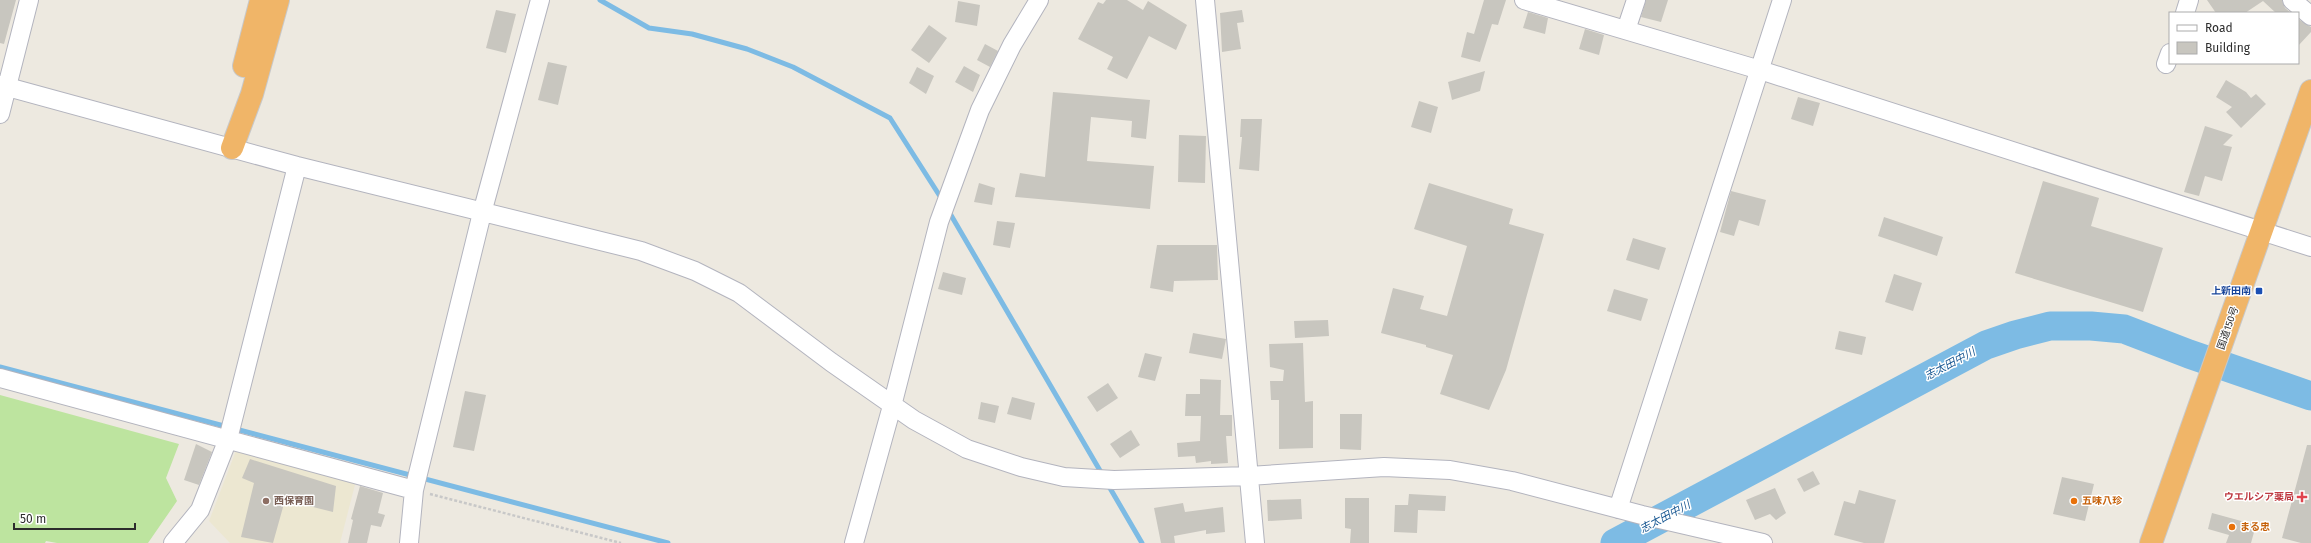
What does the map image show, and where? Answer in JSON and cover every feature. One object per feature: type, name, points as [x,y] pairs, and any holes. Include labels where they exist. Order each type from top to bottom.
[{"type":"highway","points":[[232,148],[238,90],[261,0]]},
{"type":"highway","points":[[232,148],[252,94],[278,0]]},
{"type":"highway","name":"国道150号","points":[[2152,543],[2311,91]]},
{"type":"street","points":[[0,114],[3,86],[29,0]]},
{"type":"street","points":[[409,543],[414,490],[482,213],[540,0]]},
{"type":"street","points":[[854,543],[892,406],[942,215],[980,110],[1012,45],[1039,0]]},
{"type":"street","points":[[1205,0],[1255,543]]},
{"type":"street","points":[[1524,0],[1760,70],[2311,247]]},
{"type":"street","points":[[1626,30],[1636,0]]},
{"type":"street","points":[[1618,509],[1782,0]]},
{"type":"street","points":[[2185,12],[2189,0]]},
{"type":"street","points":[[2292,0],[2311,16]]},
{"type":"street","points":[[3,86],[297,166],[640,251],[695,271],[739,293],[892,406],[967,448],[1021,467],[1064,477],[1114,480],[1249,476],[1384,468],[1450,470],[1512,481],[1642,515],[1763,543]]},
{"type":"street","points":[[173,543],[200,510],[228,439],[297,166]]},
{"type":"street","points":[[0,378],[414,490]]},
{"type":"path","points":[[414,490],[621,543]]},
{"type":"shaded area","points":[[237,448],[356,481],[340,543],[230,543],[209,521]]},
{"type":"green space","points":[[0,395],[179,444],[166,478],[177,501],[148,543],[57,543],[46,541],[45,543],[0,543]]},
{"type":"building","points":[[0,0],[16,0],[4,44],[0,43]]},
{"type":"building","points":[[1106,0],[1127,0],[1143,10],[1148,1],[1187,25],[1176,50],[1149,36],[1127,79],[1107,69],[1113,57],[1078,39],[1098,2],[1103,4]]},
{"type":"building","points":[[1484,0],[1506,0],[1498,25],[1492,24],[1480,62],[1461,57],[1467,32],[1474,34]]},
{"type":"building","points":[[1646,0],[1668,0],[1661,22],[1641,17]]},
{"type":"building","points":[[2207,0],[2282,0],[2285,8],[2290,12],[2275,12],[2263,1],[2246,12],[2215,12]]},
{"type":"building","points":[[958,1],[980,5],[977,26],[955,22]]},
{"type":"building","points":[[496,10],[516,14],[506,53],[486,48]]},
{"type":"building","points":[[1242,10],[1244,22],[1237,23],[1241,49],[1222,52],[1220,13]]},
{"type":"building","points":[[1528,12],[1548,18],[1545,34],[1523,28]]},
{"type":"building","points":[[2299,20],[2311,27],[2311,32],[2299,45]]},
{"type":"building","points":[[929,25],[947,38],[929,63],[911,50]]},
{"type":"building","points":[[1585,29],[1604,35],[1599,55],[1579,49]]},
{"type":"building","points":[[985,44],[998,51],[990,67],[977,60]]},
{"type":"building","points":[[548,62],[567,66],[558,105],[538,100]]},
{"type":"building","points":[[964,66],[980,75],[973,92],[955,82]]},
{"type":"building","points":[[917,67],[934,76],[926,94],[909,83]]},
{"type":"building","points":[[1485,71],[1480,91],[1452,100],[1448,82]]},
{"type":"building","points":[[2226,80],[2246,92],[2251,98],[2256,94],[2266,104],[2241,128],[2226,112],[2232,107],[2216,97]]},
{"type":"building","points":[[1053,92],[1150,100],[1146,139],[1131,137],[1132,121],[1091,117],[1087,161],[1154,166],[1150,209],[1015,197],[1020,173],[1045,177]]},
{"type":"building","points":[[1798,97],[1820,103],[1813,126],[1791,119]]},
{"type":"building","points":[[1419,101],[1438,107],[1431,133],[1411,127]]},
{"type":"building","points":[[1241,119],[1262,119],[1259,171],[1239,169],[1242,137],[1240,137]]},
{"type":"building","points":[[2205,126],[2233,135],[2223,145],[2232,147],[2222,181],[2205,176],[2199,196],[2184,192]]},
{"type":"building","points":[[1179,135],[1206,136],[1205,183],[1178,182]]},
{"type":"building","points":[[2043,181],[2099,198],[2091,226],[2163,248],[2143,312],[2015,273]]},
{"type":"building","points":[[979,183],[995,188],[992,205],[974,202]]},
{"type":"building","points":[[1429,183],[1513,209],[1509,224],[1544,234],[1506,370],[1489,410],[1440,394],[1453,355],[1426,347],[1426,345],[1381,333],[1393,288],[1424,296],[1420,309],[1447,316],[1467,246],[1414,229]]},
{"type":"building","points":[[1731,191],[1766,200],[1759,226],[1739,220],[1734,236],[1720,232]]},
{"type":"building","points":[[1884,217],[1943,237],[1937,256],[1878,236]]},
{"type":"building","points":[[997,221],[1015,223],[1010,248],[993,245]]},
{"type":"building","points":[[1633,238],[1666,248],[1659,270],[1626,260]]},
{"type":"building","points":[[1157,245],[1217,245],[1218,280],[1174,281],[1173,292],[1150,288]]},
{"type":"building","points":[[943,272],[966,278],[962,295],[938,289]]},
{"type":"building","points":[[1894,274],[1922,283],[1913,311],[1885,302]]},
{"type":"building","points":[[1614,289],[1648,299],[1641,321],[1607,311]]},
{"type":"building","points":[[1328,320],[1329,336],[1295,338],[1294,321]]},
{"type":"building","points":[[1839,331],[1866,337],[1862,355],[1835,349]]},
{"type":"building","points":[[1193,333],[1226,339],[1222,359],[1189,353]]},
{"type":"building","points":[[1303,343],[1305,402],[1313,401],[1313,448],[1279,449],[1279,400],[1271,400],[1270,381],[1283,381],[1284,370],[1270,367],[1269,344]]},
{"type":"building","points":[[1145,353],[1162,357],[1155,381],[1138,377]]},
{"type":"building","points":[[1200,379],[1221,380],[1220,415],[1232,415],[1232,436],[1226,436],[1228,463],[1211,464],[1211,461],[1196,463],[1195,456],[1178,457],[1177,443],[1200,441],[1201,416],[1185,416],[1186,394],[1200,394]]},
{"type":"building","points":[[1108,383],[1118,398],[1097,412],[1087,397]]},
{"type":"building","points":[[465,391],[486,395],[474,451],[453,447]]},
{"type":"building","points":[[1012,397],[1035,403],[1031,420],[1007,414]]},
{"type":"building","points":[[981,402],[999,406],[995,423],[978,419]]},
{"type":"building","points":[[1340,414],[1362,414],[1361,450],[1340,449]]},
{"type":"building","points":[[1131,430],[1140,445],[1120,458],[1110,444]]},
{"type":"building","points":[[196,444],[212,452],[199,485],[184,480]]},
{"type":"building","name":"ウエルシア薬局","points":[[2307,445],[2311,445],[2311,543],[2301,543],[2282,538]]},
{"type":"building","points":[[250,459],[336,486],[333,512],[285,500],[273,543],[241,537],[254,483],[242,478]]},
{"type":"building","points":[[1813,471],[1820,484],[1804,492],[1797,479]]},
{"type":"building","points":[[2062,477],[2094,484],[2085,521],[2053,514]]},
{"type":"building","points":[[360,486],[383,493],[378,513],[385,515],[381,527],[371,525],[367,543],[348,543],[353,520],[351,519]]},
{"type":"building","points":[[1775,488],[1786,513],[1776,520],[1770,514],[1755,520],[1746,500]]},
{"type":"building","points":[[1859,490],[1896,500],[1884,543],[1864,543],[1834,535],[1844,501],[1855,504]]},
{"type":"building","points":[[1409,494],[1446,496],[1445,511],[1418,510],[1417,533],[1394,532],[1395,505],[1408,505]]},
{"type":"building","points":[[1345,498],[1369,498],[1369,543],[1350,543],[1351,529],[1345,528]]},
{"type":"building","points":[[1301,499],[1302,519],[1268,521],[1267,500]]},
{"type":"building","points":[[1183,503],[1185,512],[1223,507],[1225,532],[1206,534],[1206,530],[1174,536],[1175,543],[1161,543],[1154,508]]},
{"type":"building","name":"まる忠","points":[[2212,513],[2256,525],[2251,543],[2226,543],[2229,535],[2208,529]]},
{"type":"waterway","points":[[600,0],[649,28],[692,34],[747,49],[793,67],[890,118],[943,201]]},
{"type":"waterway","points":[[948,210],[1102,474]]},
{"type":"waterway","name":"志太田中川","points":[[1615,543],[1986,345],[2015,335],[2050,326],[2091,326],[2124,329],[2189,354],[2311,396]]},
{"type":"waterway","points":[[0,367],[668,543]]},
{"type":"waterway","points":[[1107,483],[1142,543]]},
{"type":"place","name":"上新田南","points":[[2259,291]]},
{"type":"place","name":"ウエルシア薬局","points":[[2302,497]]},
{"type":"place","name":"西保育園","points":[[266,501]]},
{"type":"place","name":"五味八珍","points":[[2074,501]]},
{"type":"place","name":"まる忠","points":[[2232,527]]}]
